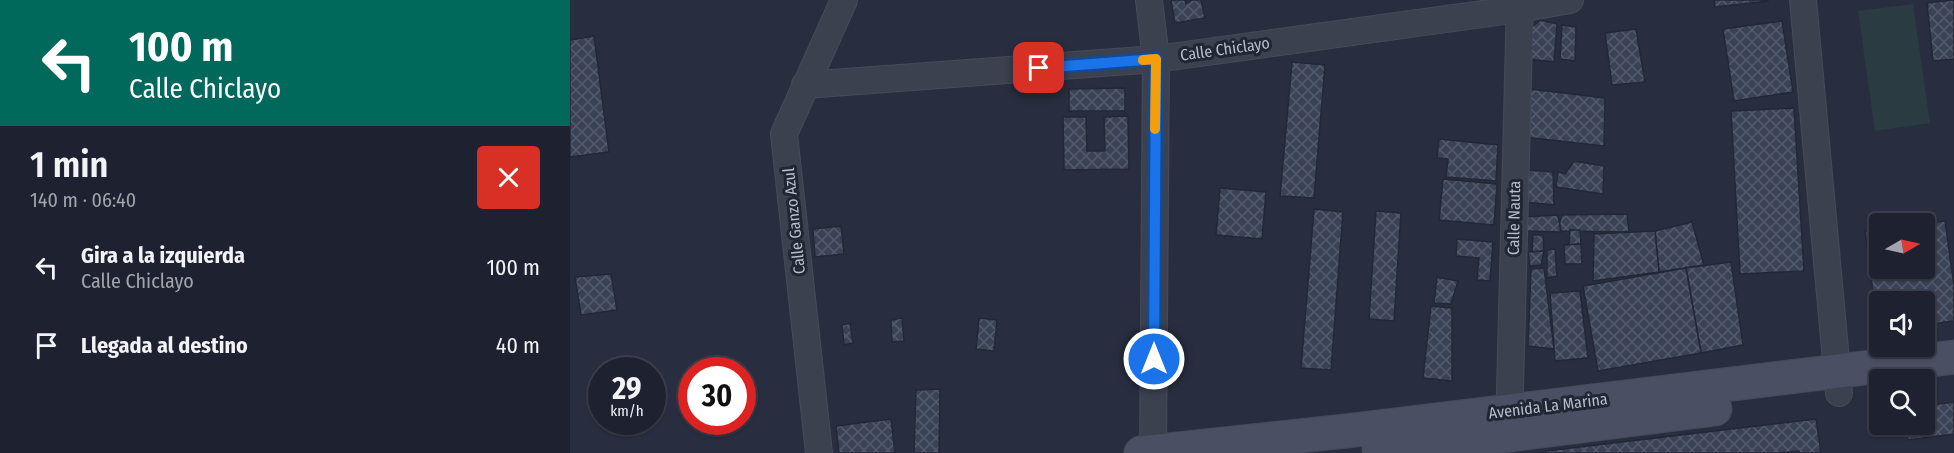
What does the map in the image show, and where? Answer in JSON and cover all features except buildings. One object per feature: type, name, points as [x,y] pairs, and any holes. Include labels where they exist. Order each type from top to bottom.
[{"type":"main road","name":"Avenida La Marina","points":[[1149,453],[1346,445],[1838,382],[1954,357]]},
{"type":"main road","points":[[1935,381],[1954,379]]},
{"type":"main road","name":"Avenida La Marina","points":[[1838,382],[1869,386]]},
{"type":"street","name":"Calle Ganzo Azul","points":[[819,453],[784,134],[844,0]]},
{"type":"street","points":[[1149,0],[1156,59],[1149,453]]},
{"type":"street","name":"Calle Chiclayo","points":[[806,85],[1156,59],[1520,5],[1570,0]]},
{"type":"street","points":[[1803,0],[1838,382]]},
{"type":"street","name":"Calle Nauta","points":[[1510,423],[1520,5]]},
{"type":"shaded area","points":[[1913,4],[1930,123],[1875,131],[1858,11]]},
{"type":"slow traffic","points":[[1143,60],[1156,59],[1155,129]]},
{"type":"route","points":[[1039,68],[1156,59],[1154,359]]}]
